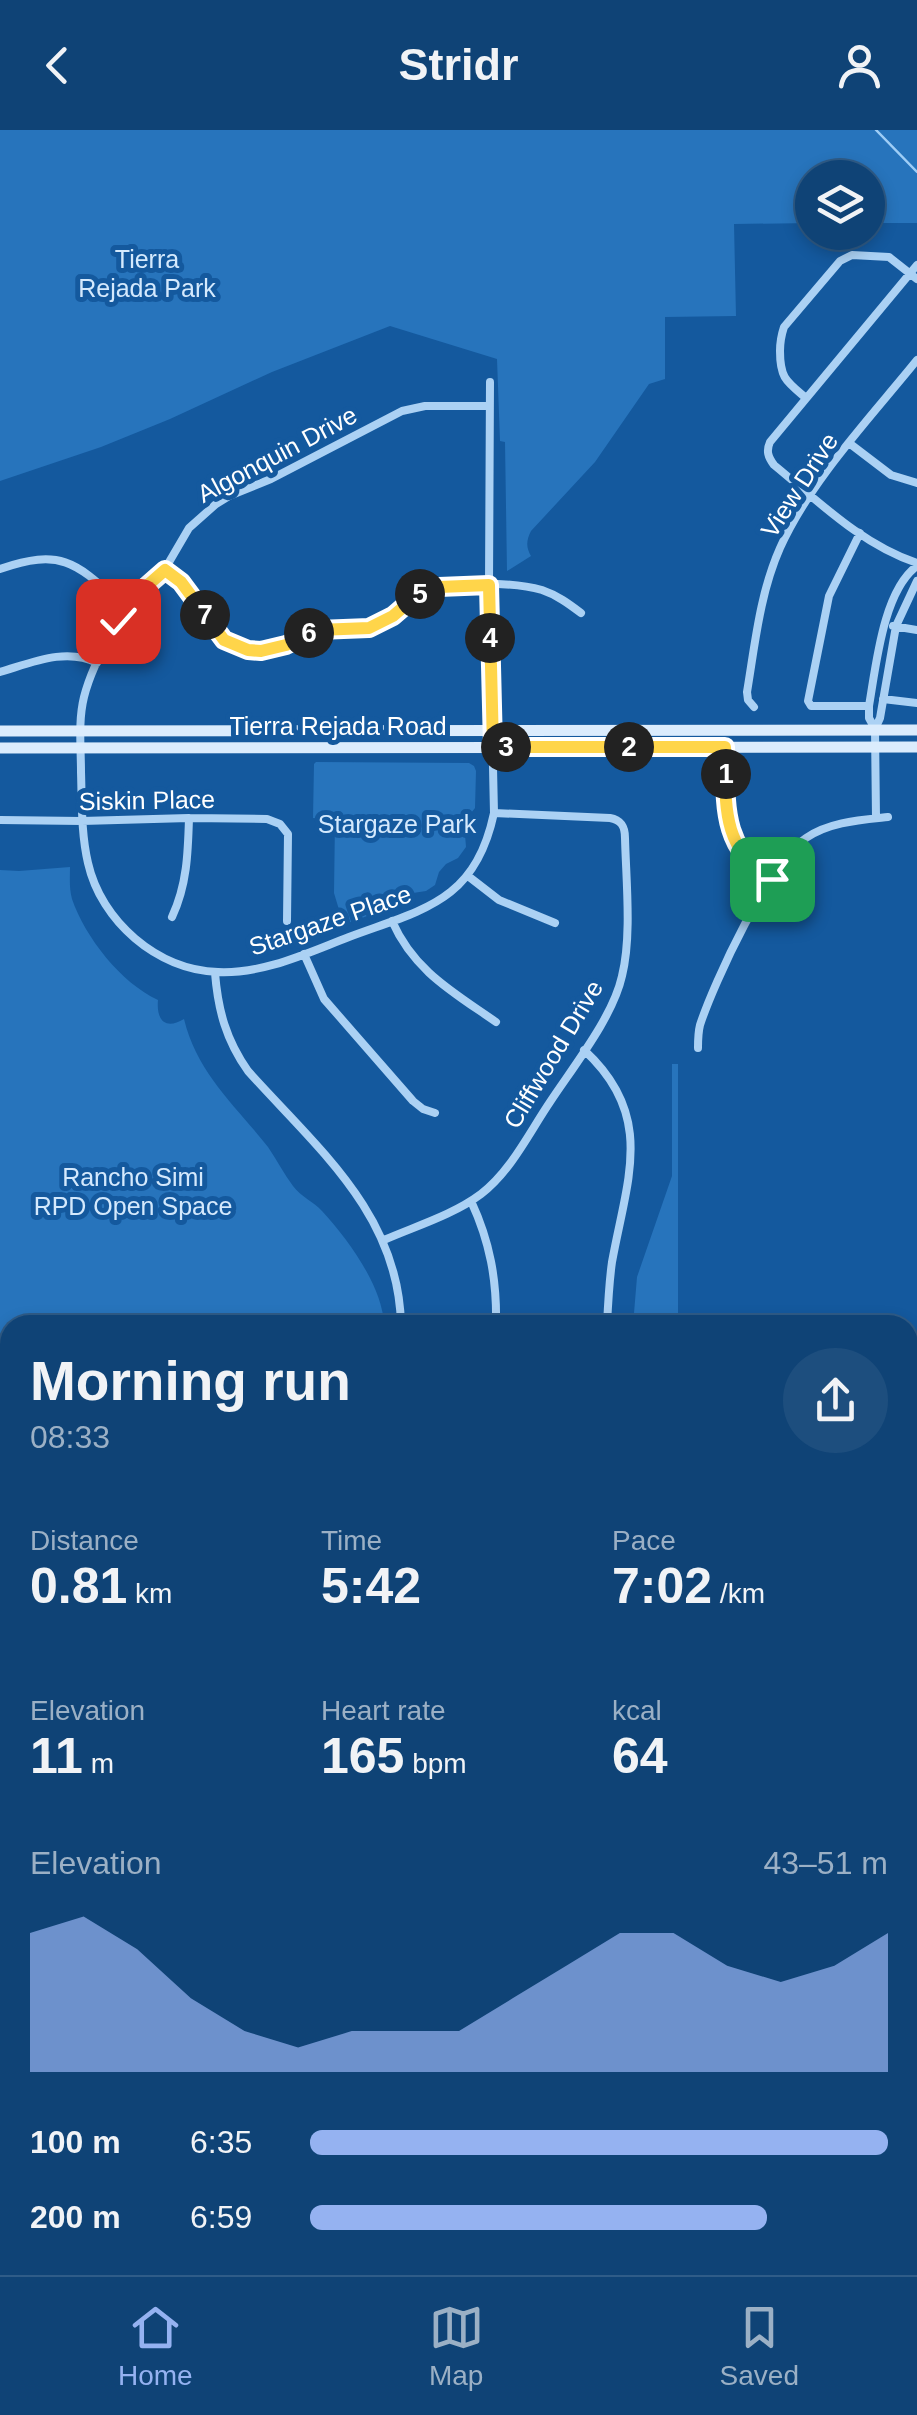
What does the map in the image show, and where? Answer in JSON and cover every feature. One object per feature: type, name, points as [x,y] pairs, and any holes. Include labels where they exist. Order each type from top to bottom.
[{"type":"main road","name":"Tierra Rejada Road","points":[[0,731],[917,730]]},
{"type":"main road","name":"Tierra Rejada Road","points":[[0,748],[917,748]]},
{"type":"street","points":[[806,398],[785,380],[780,370],[780,338],[784,327],[840,261],[852,255],[889,256],[914,276]]},
{"type":"street","points":[[875,729],[868,718],[869,706],[884,624],[892,602],[917,564],[860,533],[769,458],[767,449],[806,398],[914,276],[917,265]]},
{"type":"street","name":"View Drive","points":[[754,707],[746,692],[768,580],[788,532],[850,442],[917,360]]},
{"type":"street","name":"Stargaze Place","points":[[124,606],[85,693],[81,732],[84,846],[92,878],[120,924],[173,962],[215,972],[260,968],[304,954],[443,898],[468,876],[486,846],[494,813],[490,382]]},
{"type":"street","name":"Algonquin Drive","points":[[124,606],[165,570],[200,516],[229,496],[272,479],[402,411],[425,406],[488,406]]},
{"type":"street","points":[[850,442],[891,475],[917,483]]},
{"type":"street","points":[[860,533],[829,596],[808,701],[811,706],[869,706]]},
{"type":"street","points":[[0,570],[41,558],[69,562],[124,606]]},
{"type":"street","points":[[165,570],[181,582],[224,640],[248,650],[286,645],[318,630],[369,628],[393,616],[415,597],[439,587],[489,585],[543,590],[581,613]]},
{"type":"street","points":[[876,818],[875,729],[896,626],[917,581]]},
{"type":"street","points":[[884,624],[917,630]]},
{"type":"street","points":[[0,672],[64,656],[82,656],[97,664]]},
{"type":"street","points":[[883,699],[917,703]]},
{"type":"street","points":[[725,747],[730,830],[741,854],[772,879]]},
{"type":"street","name":"Cliffwood Drive","points":[[384,1240],[470,1200],[505,1170],[584,1050],[622,978],[626,943],[625,829],[617,819],[610,818],[494,813]]},
{"type":"street","points":[[172,917],[181,898],[188,861],[189,818]]},
{"type":"street","points":[[698,1048],[699,1029],[720,978],[772,879],[793,848],[816,832],[888,818]]},
{"type":"street","name":"Siskin Place","points":[[0,820],[268,819],[280,824],[288,834],[287,921]]},
{"type":"street","points":[[468,876],[500,900],[556,923]]},
{"type":"street","points":[[392,921],[424,970],[496,1022]]},
{"type":"street","points":[[304,954],[332,1009],[413,1101],[435,1114]]},
{"type":"street","points":[[215,972],[221,1018],[236,1054],[354,1189],[371,1215],[384,1240],[401,1315]]},
{"type":"street","points":[[584,1050],[602,1066],[617,1088],[630,1134],[629,1178],[612,1266],[608,1315]]},
{"type":"street","points":[[470,1200],[490,1250],[496,1315]]},
{"type":"green space","name":"Tierra Rejada Park","points":[[0,130],[917,130],[917,223],[885,223],[885,160],[795,160],[795,223],[734,224],[736,316],[665,317],[665,379],[649,384],[595,462],[531,531],[527,544],[531,556],[507,571],[505,442],[500,441],[497,359],[390,326],[272,372],[101,447],[0,481]]},
{"type":"green space","name":"Stargaze Park","points":[[316,762],[469,763],[476,771],[475,808],[464,822],[466,847],[458,858],[446,864],[435,885],[426,891],[343,923],[334,893],[335,820],[313,818]]},
{"type":"green space","name":"Rancho Simi RPD Open Space","points":[[70,867],[72,899],[95,943],[118,971],[158,1000],[164,1021],[172,1024],[184,1019],[198,1056],[218,1088],[268,1147],[293,1186],[322,1211],[353,1249],[378,1295],[383,1315],[0,1315],[0,870]]},
{"type":"green space","points":[[672,1064],[678,1064],[678,1315],[634,1315],[637,1277],[672,1176]]},
{"type":"waterway","points":[[876,130],[917,172]]},
{"type":"route","points":[[118,621],[124,606],[165,570],[181,582],[224,640],[261,651],[274,650],[318,630],[355,630],[382,624],[415,597],[439,587],[489,585],[493,747],[725,747],[730,830],[741,854],[772,879]]}]
